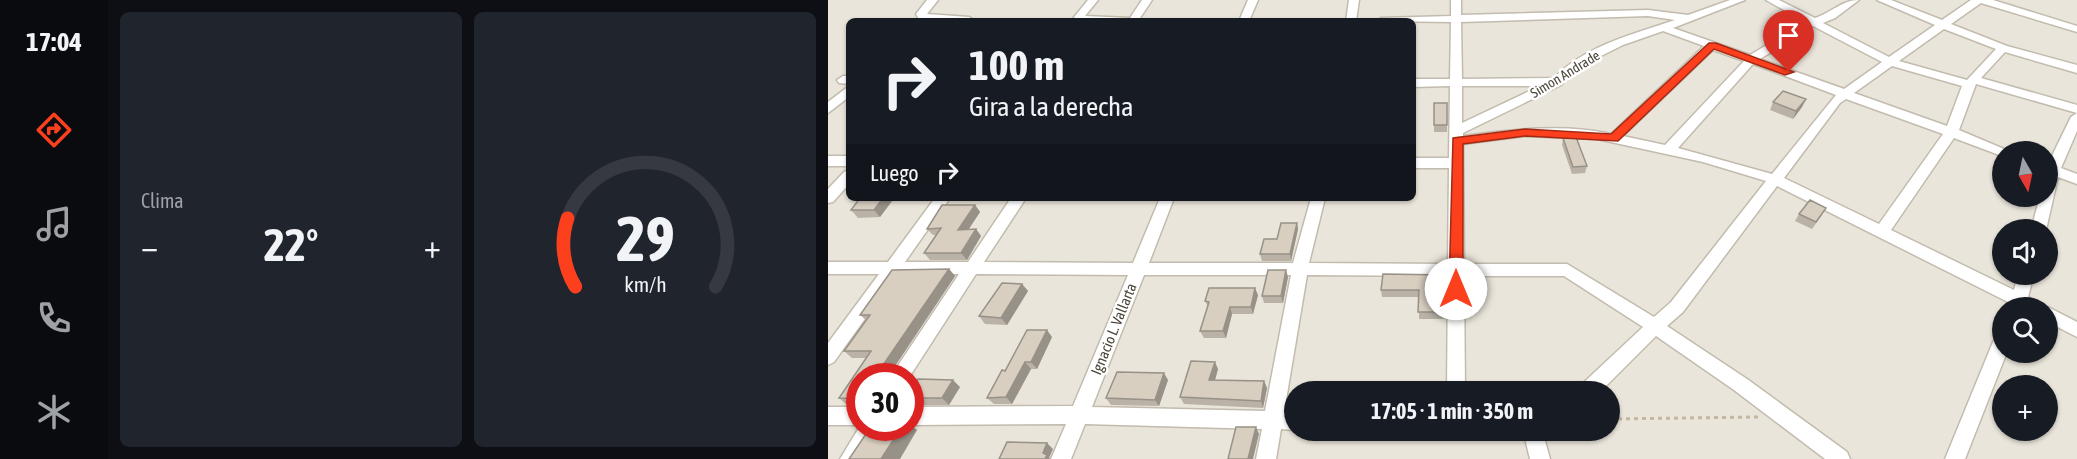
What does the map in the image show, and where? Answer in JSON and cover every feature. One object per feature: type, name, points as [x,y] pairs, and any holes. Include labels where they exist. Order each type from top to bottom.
[{"type":"street","points":[[933,0],[921,14],[923,17],[938,18]]},
{"type":"street","points":[[1078,18],[1093,0]]},
{"type":"street","points":[[1135,18],[1147,0]]},
{"type":"street","points":[[1245,18],[1253,0]]},
{"type":"street","points":[[1351,18],[1354,0]]},
{"type":"street","points":[[1456,0],[1454,83],[1457,135],[1455,163],[1456,381]]},
{"type":"street","name":"Simon Andrade","points":[[1457,135],[1557,82],[1571,67],[1619,43],[1740,0]]},
{"type":"street","points":[[1771,0],[1890,62],[2077,109]]},
{"type":"street","points":[[1668,150],[1752,59],[1804,26],[1831,16],[1854,0]]},
{"type":"street","points":[[1881,0],[2003,48],[2077,69]]},
{"type":"street","points":[[1599,381],[1632,352],[1654,325],[1677,307],[1755,204],[1777,180],[1844,93],[1980,0],[2077,29]]},
{"type":"street","points":[[1416,21],[1648,13],[1690,18]]},
{"type":"street","points":[[1664,28],[1992,147]]},
{"type":"street","points":[[1614,138],[1712,45]]},
{"type":"street","points":[[1882,232],[1952,131],[1971,81],[2003,48]]},
{"type":"street","points":[[1416,83],[1557,82]]},
{"type":"street","points":[[828,109],[846,84]]},
{"type":"street","points":[[2058,154],[2077,117]]},
{"type":"street","points":[[1457,135],[1525,132],[1614,138],[1668,150],[1777,180],[2007,297]]},
{"type":"street","points":[[828,160],[846,161]]},
{"type":"street","points":[[1416,163],[1455,163]]},
{"type":"street","points":[[2058,172],[2077,179]]},
{"type":"street","points":[[828,198],[846,179]]},
{"type":"street","points":[[828,357],[941,201]]},
{"type":"street","points":[[909,363],[974,269],[1017,201]]},
{"type":"street","name":"Ignacio L. Vallarta","points":[[1061,459],[1166,201]]},
{"type":"street","points":[[1266,459],[1275,421],[1300,268],[1317,201]]},
{"type":"street","points":[[828,268],[1567,270],[1654,325],[1788,417],[1840,459]]},
{"type":"street","points":[[2058,320],[2077,330]]},
{"type":"street","points":[[1955,459],[1994,363]]},
{"type":"street","points":[[924,416],[1079,415],[1284,421]]},
{"type":"street","points":[[828,416],[846,416]]},
{"type":"street","points":[[850,459],[861,441]]},
{"type":"street","points":[[1535,441],[1540,459]]},
{"type":"path","points":[[1620,418],[1788,417]]},
{"type":"shaded area","points":[[828,0],[2077,0],[2077,459],[828,459]]},
{"type":"building","points":[[1783,91],[1806,99],[1796,111],[1773,102]]},
{"type":"building","points":[[1434,103],[1447,103],[1447,125],[1434,125]]},
{"type":"building","points":[[1576,137],[1587,166],[1573,167],[1563,138]]},
{"type":"building","points":[[1810,200],[1826,208],[1816,222],[1799,214]]},
{"type":"building","points":[[858,201],[881,201],[874,210],[851,210]]},
{"type":"building","points":[[942,205],[975,205],[958,230],[976,229],[961,253],[924,253],[941,228],[927,229]]},
{"type":"building","points":[[1281,223],[1297,223],[1290,254],[1260,254],[1264,239],[1277,239]]},
{"type":"building","points":[[949,269],[884,363],[863,363],[871,351],[844,351],[870,315],[860,315],[892,270]]},
{"type":"building","points":[[1268,270],[1286,270],[1281,296],[1262,296]]},
{"type":"building","points":[[1383,274],[1446,275],[1445,312],[1418,312],[1419,290],[1381,290]]},
{"type":"building","points":[[1002,283],[1022,284],[1001,318],[979,316]]},
{"type":"building","points":[[1209,288],[1255,288],[1251,307],[1230,307],[1223,331],[1200,331],[1209,302],[1205,301]]},
{"type":"building","points":[[1027,330],[1047,330],[1031,362],[1025,362],[1006,397],[987,398],[1002,370],[1005,371]]},
{"type":"building","points":[[1191,361],[1215,362],[1209,380],[1264,381],[1261,401],[1180,397]]},
{"type":"building","points":[[1117,372],[1164,373],[1155,400],[1106,398]]},
{"type":"building","points":[[924,379],[953,380],[942,398],[924,398]]},
{"type":"building","points":[[846,388],[846,398],[839,398]]},
{"type":"building","points":[[1236,427],[1256,427],[1248,459],[1228,459]]},
{"type":"building","points":[[861,441],[893,441],[881,459],[849,459]]},
{"type":"building","points":[[1007,442],[1047,443],[1043,453],[1047,455],[1045,459],[999,459]]},
{"type":"route","points":[[1456,289],[1455,163],[1457,141],[1525,132],[1597,135],[1614,138],[1712,45],[1789,72]]}]
